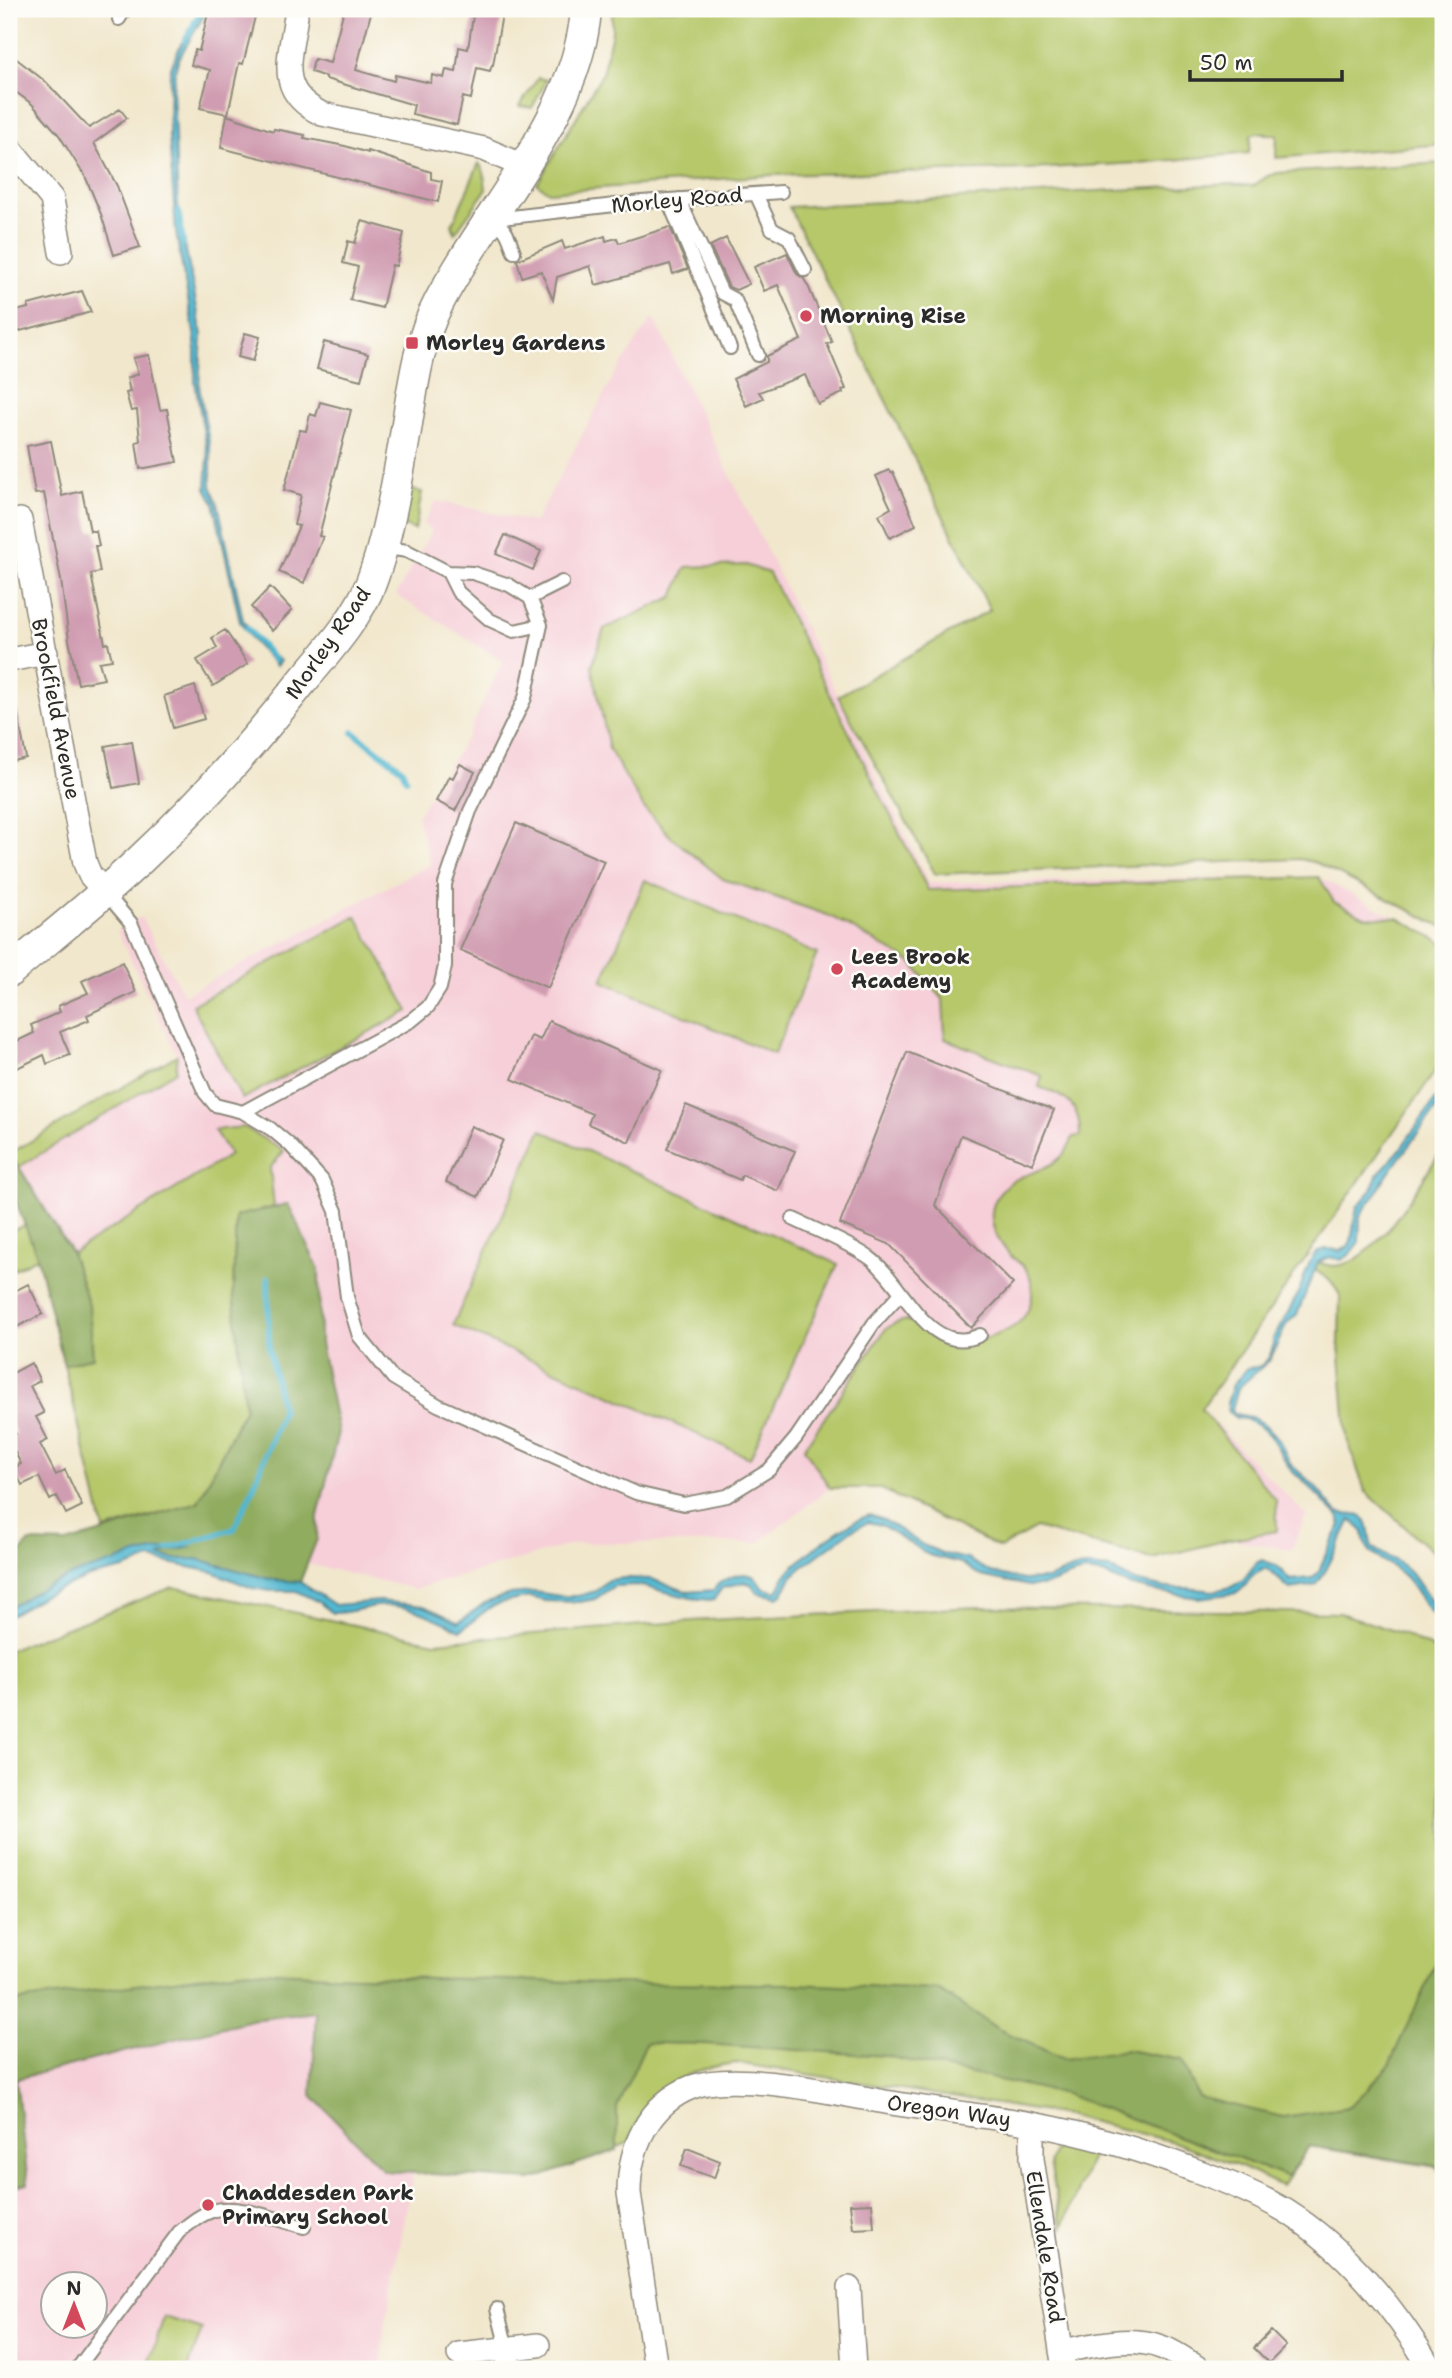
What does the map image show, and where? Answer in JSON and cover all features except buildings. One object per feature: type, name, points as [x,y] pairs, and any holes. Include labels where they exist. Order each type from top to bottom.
[{"type":"street","name":"Morley Road","points":[[9,972],[141,859],[217,783],[328,650],[370,586],[398,469],[414,374],[426,332],[439,302],[555,111],[579,57],[586,9]]},
{"type":"street","points":[[296,16],[288,72],[296,96],[305,106],[322,114],[484,149],[523,166]]},
{"type":"street","points":[[9,148],[52,200],[61,252]]},
{"type":"street","name":"Brookfield Avenue","points":[[20,520],[85,863],[90,875],[104,891]]},
{"type":"street","points":[[9,660],[46,653]]},
{"type":"street","name":"Oregon Way","points":[[656,2369],[632,2226],[629,2176],[636,2144],[651,2117],[677,2094],[707,2082],[747,2082],[817,2090],[1032,2124],[1080,2134],[1174,2162],[1252,2193],[1314,2231],[1369,2283],[1431,2369]]},
{"type":"street","name":"Ellendale Road","points":[[1032,2124],[1032,2159],[1063,2360]]},
{"type":"street","points":[[849,2288],[854,2369]]},
{"type":"street","points":[[1063,2360],[1107,2344],[1133,2342],[1162,2347],[1199,2369]]},
{"type":"street","points":[[459,2354],[508,2358],[538,2344]]},
{"type":"lane","name":"Morley Road","points":[[489,220],[674,200],[781,192]]},
{"type":"lane","points":[[756,194],[772,229],[789,238],[806,270]]},
{"type":"lane","points":[[674,200],[730,348]]},
{"type":"lane","points":[[674,200],[722,293],[734,300],[758,355]]},
{"type":"lane","points":[[489,220],[500,224],[507,232],[514,252]]},
{"type":"lane","points":[[243,1112],[411,1021],[435,999],[443,978],[445,884],[470,811],[525,698],[541,625],[530,598],[509,585],[473,573],[448,572],[407,551],[381,547]]},
{"type":"lane","points":[[448,572],[458,592],[490,620],[514,631],[541,625]]},
{"type":"lane","points":[[530,598],[562,582]]},
{"type":"lane","points":[[104,891],[131,923],[205,1093],[215,1105],[243,1112],[271,1129],[290,1145],[322,1180],[336,1210],[347,1297],[359,1336],[393,1378],[438,1405],[636,1493],[684,1504],[727,1496],[769,1470],[796,1438],[874,1323],[901,1293]]},
{"type":"lane","points":[[793,1219],[871,1259],[936,1332],[944,1337],[962,1341],[980,1335]]},
{"type":"lane","points":[[77,2369],[179,2232],[196,2219],[214,2210],[236,2209],[304,2227]]},
{"type":"lane","points":[[496,2309],[508,2358]]},
{"type":"shaded area","name":"Lees Brook Academy","points":[[653,317],[929,883],[1319,877],[1443,943],[1443,1060],[1201,1409],[1306,1515],[1291,1550],[1231,1539],[1152,1559],[1036,1528],[1000,1548],[879,1488],[830,1488],[758,1543],[577,1543],[415,1589],[312,1565],[193,1532],[110,1557],[37,1256],[9,1154],[177,1055],[117,931],[141,917],[184,995],[431,864],[417,816],[467,737],[503,661],[396,595],[432,530],[423,525],[436,501],[535,522],[615,374]]},
{"type":"shaded area","name":"Chaddesden Park Primary School","points":[[245,2007],[342,2011],[417,2153],[382,2343],[382,2369],[9,2369],[9,2047]]},
{"type":"green space","points":[[612,9],[1443,9],[1443,144],[1276,158],[1277,135],[1256,133],[1251,135],[1249,153],[1139,163],[1029,169],[772,175],[549,192],[537,184],[602,74],[612,33]]},
{"type":"green space","points":[[538,78],[547,80],[532,108],[520,106]]},
{"type":"green space","points":[[479,163],[484,172],[486,190],[455,233],[452,225]]},
{"type":"green space","points":[[1443,163],[1443,927],[1317,863],[1300,859],[935,874],[838,696],[990,610],[789,207],[1230,184],[1253,186],[1278,173]]},
{"type":"green space","points":[[407,489],[422,492],[415,530],[399,524]]},
{"type":"green space","points":[[746,565],[769,573],[928,890],[1319,877],[1334,902],[1365,917],[1398,918],[1443,943],[1443,1060],[1201,1409],[1276,1500],[1277,1531],[1231,1539],[1152,1559],[1036,1528],[1000,1548],[879,1488],[830,1488],[804,1448],[885,1330],[895,1323],[912,1322],[941,1341],[961,1347],[1003,1332],[1023,1318],[1031,1301],[1031,1282],[1026,1269],[1000,1242],[992,1220],[994,1205],[1005,1187],[1014,1180],[1047,1167],[1057,1160],[1066,1151],[1073,1137],[1080,1136],[1080,1125],[1070,1103],[1039,1087],[1042,1076],[945,1039],[943,999],[911,962],[830,916],[723,879],[671,837],[644,808],[609,749],[592,666],[604,629],[673,597],[686,567]]},
{"type":"green space","points":[[645,880],[817,954],[774,1054],[602,981]]},
{"type":"green space","points":[[356,916],[409,1011],[242,1099],[192,1005]]},
{"type":"green space","points":[[177,1055],[176,1071],[19,1167],[72,1253],[230,1155],[214,1130],[244,1127],[284,1151],[270,1168],[274,1207],[236,1217],[233,1291],[245,1408],[198,1502],[104,1530],[38,1257],[9,1272],[9,1232],[25,1225],[9,1183],[9,1154]]},
{"type":"green space","points":[[541,1130],[838,1264],[750,1458],[453,1325]]},
{"type":"green space","points":[[1443,1148],[1443,1561],[1365,1491],[1347,1439],[1339,1344],[1340,1295],[1331,1281],[1315,1270],[1318,1262],[1331,1266],[1345,1264],[1373,1246],[1400,1214]]},
{"type":"green space","points":[[9,1155],[71,1253],[89,1305],[93,1357],[64,1365],[37,1256],[9,1184]]},
{"type":"green space","points":[[288,1204],[319,1270],[320,1343],[338,1432],[318,1516],[317,1539],[300,1582],[273,1580],[197,1559],[160,1556],[169,1551],[190,1547],[123,1559],[9,1608],[9,1567],[29,1542],[67,1543],[198,1502],[245,1408],[233,1291],[236,1216]]},
{"type":"green space","points":[[173,1587],[435,1642],[705,1620],[979,1607],[1340,1613],[1403,1634],[1443,1654],[1443,2168],[1309,2146],[1282,2186],[1174,2142],[1066,2115],[736,2063],[699,2071],[667,2087],[646,2108],[628,2143],[531,2180],[400,2009],[245,2007],[9,2047],[9,1650]]},
{"type":"green space","points":[[1443,1948],[1443,2176],[1435,2166],[1309,2146],[1287,2177],[1065,2094],[886,2056],[704,2044],[646,2043],[617,2107],[617,2150],[531,2180],[384,2171],[312,2095],[316,2012],[251,2020],[16,2079],[28,2184],[9,2188],[9,2002],[248,1970],[328,1975],[612,1983],[793,1984],[938,1990],[1000,2030],[1064,2059],[1126,2050],[1182,2060],[1198,2097],[1283,2117],[1349,2107],[1388,2067]]},
{"type":"green space","points":[[1060,2146],[1093,2155],[1062,2228],[1050,2162],[1053,2152]]},
{"type":"green space","points":[[164,2317],[202,2329],[188,2369],[167,2369],[149,2363]]},
{"type":"water","points":[[205,14],[179,58],[175,71],[173,91],[178,208],[202,335],[199,386],[211,454],[211,486],[218,504],[243,620],[265,650],[280,661],[276,666],[240,622],[214,503],[206,488],[208,456],[195,382],[195,338],[176,233],[169,136],[170,70],[181,44]]},
{"type":"water","points":[[1443,1089],[1443,1100],[1363,1211],[1360,1217],[1359,1242],[1348,1256],[1341,1260],[1330,1257],[1318,1262],[1297,1315],[1287,1323],[1270,1360],[1238,1388],[1232,1409],[1235,1414],[1251,1417],[1265,1425],[1279,1440],[1291,1465],[1313,1484],[1337,1513],[1365,1519],[1372,1547],[1411,1573],[1443,1614],[1443,1623],[1428,1609],[1402,1574],[1368,1549],[1363,1532],[1351,1520],[1316,1585],[1290,1589],[1266,1568],[1253,1575],[1237,1593],[1198,1598],[1154,1591],[1128,1585],[1103,1574],[1085,1572],[1044,1586],[1029,1586],[981,1576],[961,1563],[929,1555],[881,1525],[868,1522],[850,1531],[801,1568],[778,1597],[758,1593],[751,1584],[743,1582],[722,1588],[714,1599],[710,1600],[637,1585],[614,1586],[595,1599],[580,1602],[544,1601],[530,1597],[500,1603],[461,1630],[399,1606],[376,1606],[332,1613],[319,1602],[296,1591],[252,1588],[213,1572],[150,1559],[124,1569],[89,1577],[45,1595],[9,1616],[9,1608],[35,1592],[72,1575],[139,1554],[193,1547],[169,1551],[160,1556],[197,1559],[273,1580],[300,1582],[335,1605],[380,1601],[424,1606],[459,1622],[485,1603],[510,1594],[534,1592],[578,1596],[596,1591],[608,1580],[625,1578],[651,1579],[688,1592],[714,1590],[724,1580],[745,1574],[758,1580],[762,1588],[776,1592],[787,1573],[803,1557],[838,1532],[870,1515],[884,1520],[923,1545],[944,1554],[967,1559],[990,1572],[1023,1580],[1048,1579],[1075,1568],[1088,1567],[1110,1569],[1134,1581],[1166,1588],[1213,1591],[1231,1587],[1243,1580],[1256,1563],[1262,1560],[1276,1565],[1290,1580],[1312,1578],[1319,1572],[1341,1525],[1339,1518],[1292,1472],[1270,1435],[1246,1419],[1236,1418],[1229,1412],[1227,1403],[1233,1385],[1247,1368],[1260,1366],[1268,1358],[1273,1339],[1297,1295],[1310,1261],[1321,1250],[1340,1251],[1348,1247],[1357,1207],[1372,1190],[1377,1175],[1398,1152]]},
{"type":"waterway","points":[[185,41],[202,9]]},
{"type":"waterway","points":[[178,210],[183,244]]},
{"type":"waterway","points":[[247,628],[274,660]]},
{"type":"waterway","points":[[353,732],[402,769],[406,779]]},
{"type":"waterway","points":[[168,1549],[234,1529],[251,1493],[282,1411],[269,1348],[268,1278]]},
{"type":"place","name":"Morning Rise","points":[[806,316]]},
{"type":"place","name":"Morley Gardens","points":[[412,343]]},
{"type":"place","name":"Lees Brook Academy","points":[[837,969]]},
{"type":"place","name":"Chaddesden Park Primary School","points":[[208,2205]]}]
